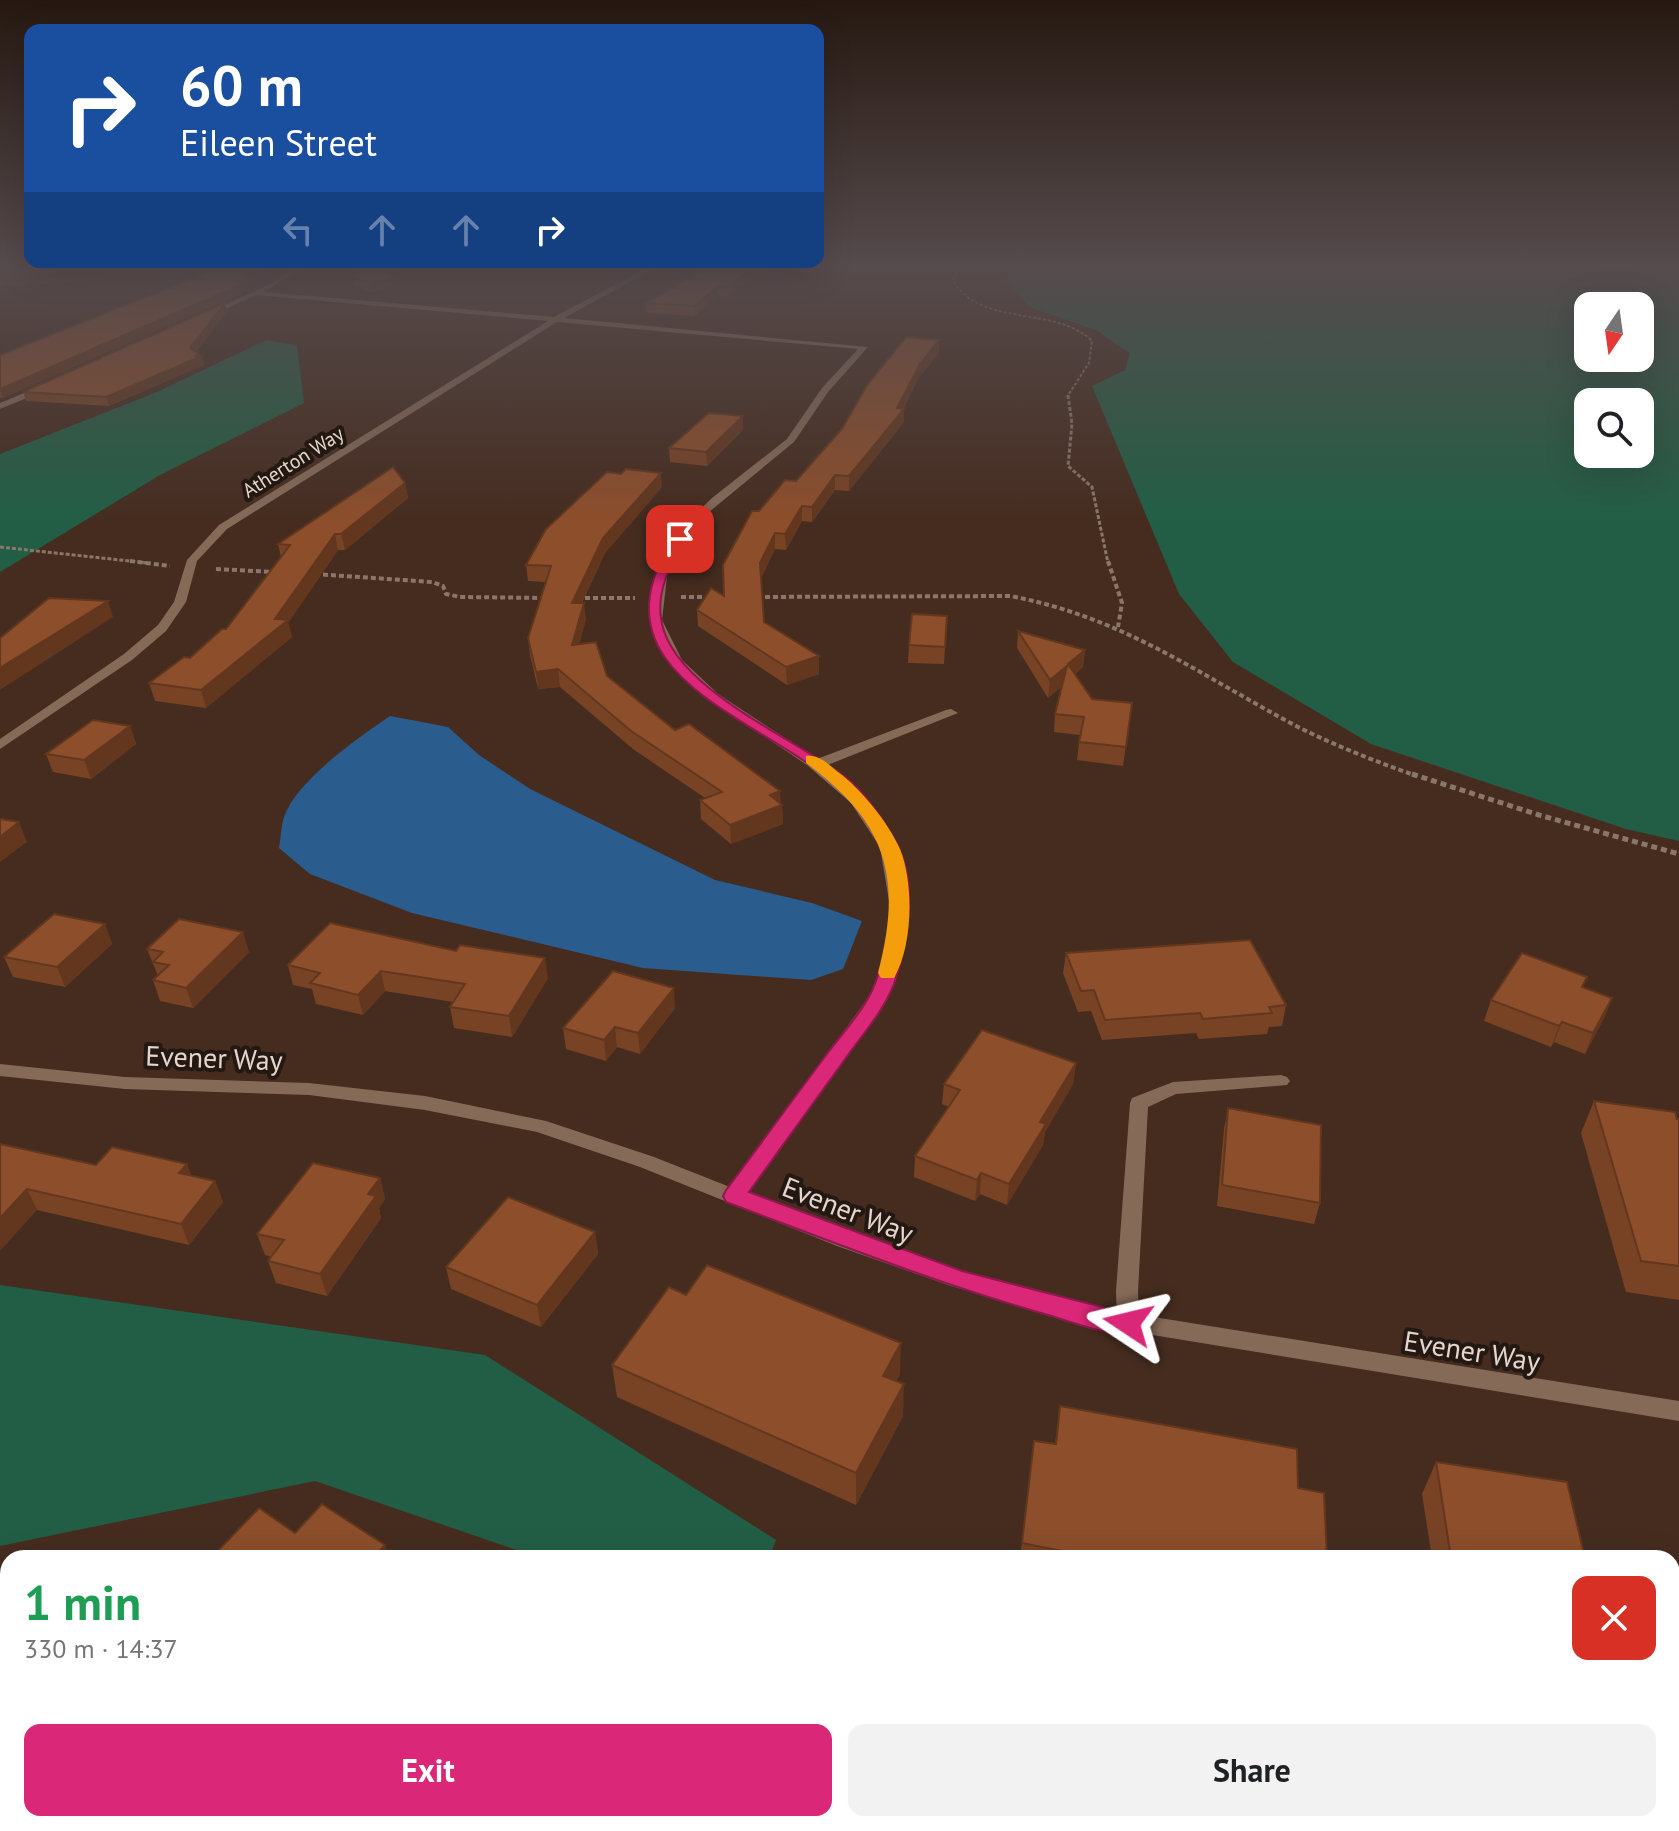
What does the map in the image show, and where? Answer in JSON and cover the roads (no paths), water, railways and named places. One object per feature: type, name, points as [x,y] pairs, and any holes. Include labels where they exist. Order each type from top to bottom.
[{"type":"street","name":"Atherton Way","points":[[0,745],[128,657],[162,628],[180,602],[190,567],[205,543],[223,527],[506,350]]},
{"type":"street","points":[[734,1196],[856,1029],[885,982],[897,935],[899,890],[891,850],[868,813],[841,781],[721,702],[687,676],[665,650],[655,623],[655,597],[662,566],[680,539],[701,514],[787,444],[830,383],[861,350]]},
{"type":"street","points":[[0,406],[58,381]]},
{"type":"street","points":[[817,764],[951,713]]},
{"type":"street","name":"Evener Way","points":[[0,1070],[125,1083],[309,1089],[425,1103],[539,1126],[647,1162],[958,1280],[1085,1315],[1679,1411]]},
{"type":"street","points":[[1128,1323],[1127,1291],[1139,1103],[1173,1088],[1281,1081]]},
{"type":"water","points":[[390,716],[448,727],[479,755],[530,789],[715,880],[812,903],[862,921],[843,969],[811,980],[643,968],[412,913],[310,874],[279,848],[283,821],[291,803],[330,760]]}]
